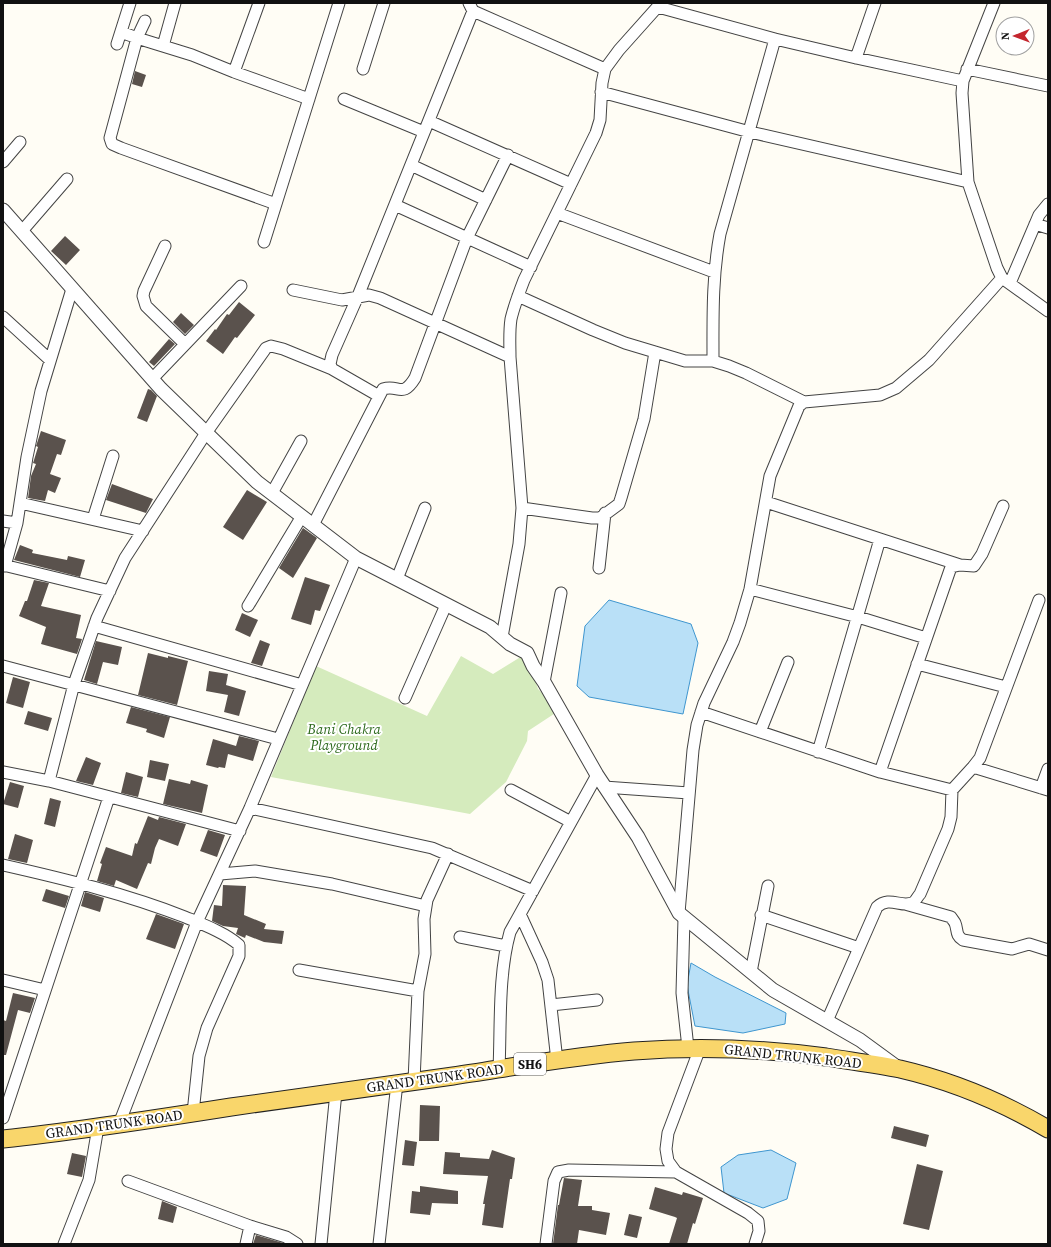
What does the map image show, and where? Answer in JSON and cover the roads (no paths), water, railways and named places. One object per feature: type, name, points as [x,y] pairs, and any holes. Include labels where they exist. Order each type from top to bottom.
[{"type":"main road","name":"GRAND TRUNK ROAD","points":[[3,1139],[98,1127],[406,1082],[633,1051],[722,1047],[763,1050],[900,1069],[964,1089],[987,1098],[1017,1111],[1048,1129]]},
{"type":"street","points":[[117,44],[130,3]]},
{"type":"street","points":[[162,46],[175,3]]},
{"type":"street","points":[[234,72],[259,3]]},
{"type":"street","points":[[264,242],[339,3]]},
{"type":"street","points":[[364,68],[384,3]]},
{"type":"street","points":[[856,58],[875,3]]},
{"type":"street","points":[[994,3],[963,81],[962,93],[968,182],[997,268],[1006,280],[1048,311]]},
{"type":"street","points":[[502,637],[519,544],[522,508],[510,358],[511,319],[518,296],[531,267],[596,133],[600,120],[601,92],[605,69],[619,50],[660,5],[775,39],[963,81]]},
{"type":"street","points":[[332,369],[330,364],[332,355],[358,296],[429,121],[471,7],[605,69]]},
{"type":"street","points":[[145,21],[137,38],[110,138],[112,144],[276,204]]},
{"type":"street","points":[[121,32],[192,56],[309,99]]},
{"type":"street","points":[[713,361],[714,272],[720,234],[775,39]]},
{"type":"street","points":[[967,69],[1048,86]]},
{"type":"street","points":[[601,92],[750,132],[968,182]]},
{"type":"street","points":[[344,98],[424,132]]},
{"type":"street","points":[[429,121],[571,184]]},
{"type":"street","points":[[3,162],[20,142]]},
{"type":"street","points":[[313,525],[383,389],[389,387],[402,389],[410,387],[415,378],[467,238],[508,155]]},
{"type":"street","points":[[411,165],[486,200]]},
{"type":"street","points":[[22,231],[67,179]]},
{"type":"street","points":[[518,296],[604,335],[685,361],[713,361],[746,373],[804,402],[880,395],[896,388],[929,360],[1006,280],[1039,215],[1048,204]]},
{"type":"street","points":[[395,205],[531,267]]},
{"type":"street","points":[[3,210],[152,379],[257,482],[356,558],[490,627],[510,644],[526,652],[532,666],[544,682],[604,787],[638,837],[682,915],[773,990],[860,1040],[900,1069]]},
{"type":"street","points":[[557,213],[714,272]]},
{"type":"street","points":[[1035,224],[1048,228]]},
{"type":"street","points":[[165,246],[143,296],[146,306],[185,344]]},
{"type":"street","points":[[152,379],[241,286]]},
{"type":"street","points":[[72,289],[41,391],[27,457],[17,523],[4,566],[110,591]]},
{"type":"street","points":[[293,290],[342,300],[369,295],[380,298],[510,358]]},
{"type":"street","points":[[3,317],[50,360]]},
{"type":"street","points":[[49,781],[74,684],[96,618],[125,558],[206,433],[266,348],[270,346],[283,348],[332,369],[379,396]]},
{"type":"street","points":[[522,508],[600,518],[618,504],[644,419],[655,352]]},
{"type":"street","points":[[755,1244],[759,1231],[758,1221],[748,1213],[676,1172],[668,1161],[666,1149],[668,1132],[694,1048],[682,993],[682,915],[689,793],[697,725],[704,703],[733,642],[750,589],[770,476],[799,406],[804,402]]},
{"type":"street","points":[[272,493],[301,441]]},
{"type":"street","points":[[93,519],[113,456]]},
{"type":"street","points":[[766,502],[960,565]]},
{"type":"street","points":[[20,503],[143,531]]},
{"type":"street","points":[[880,772],[951,566],[974,566],[978,561],[1003,506]]},
{"type":"street","points":[[397,580],[425,508]]},
{"type":"street","points":[[599,568],[605,513]]},
{"type":"street","points":[[248,606],[302,516]]},
{"type":"street","points":[[3,521],[17,523]]},
{"type":"street","points":[[818,752],[880,539]]},
{"type":"street","points":[[119,1124],[198,922],[250,808],[356,558]]},
{"type":"street","points":[[750,589],[858,617],[926,638]]},
{"type":"street","points":[[544,682],[561,593]]},
{"type":"street","points":[[905,904],[914,902],[920,894],[948,829],[951,818],[952,790],[980,758],[1039,600]]},
{"type":"street","points":[[405,698],[446,605]]},
{"type":"street","points":[[94,626],[302,685]]},
{"type":"street","points":[[760,732],[788,662]]},
{"type":"street","points":[[917,664],[1006,686]]},
{"type":"street","points":[[3,666],[278,739]]},
{"type":"street","points":[[701,712],[880,772],[938,788],[946,787],[952,790]]},
{"type":"street","points":[[973,767],[1044,789],[1048,769]]},
{"type":"street","points":[[3,772],[49,781],[240,831]]},
{"type":"street","points":[[499,1069],[502,974],[506,946],[510,932],[597,775]]},
{"type":"street","points":[[604,787],[689,793]]},
{"type":"street","points":[[511,790],[571,822]]},
{"type":"street","points":[[3,1118],[109,797]]},
{"type":"street","points":[[250,808],[432,848],[533,891]]},
{"type":"street","points":[[379,1244],[406,1082],[418,991],[425,954],[424,919],[427,900],[448,854]]},
{"type":"street","points":[[3,865],[80,883],[164,909],[198,922],[233,940],[239,945],[239,956],[208,1028],[199,1056],[193,1113]]},
{"type":"street","points":[[220,874],[255,871],[262,872],[332,884],[426,906]]},
{"type":"street","points":[[750,972],[768,886]]},
{"type":"street","points":[[827,1021],[877,907],[882,903],[890,901],[905,904],[951,917],[959,937],[964,940],[1012,949],[1029,944],[1048,950]]},
{"type":"street","points":[[520,914],[542,962],[548,980],[556,1061]]},
{"type":"street","points":[[761,915],[860,948]]},
{"type":"street","points":[[460,937],[506,946]]},
{"type":"street","points":[[299,970],[418,991]]},
{"type":"street","points":[[3,980],[45,990]]},
{"type":"street","points":[[551,1005],[597,1000]]},
{"type":"street","points":[[3,1080],[14,1083]]},
{"type":"street","points":[[321,1244],[336,1092]]},
{"type":"street","points":[[64,1244],[89,1180],[98,1127]]},
{"type":"street","points":[[546,1244],[554,1181],[558,1172],[569,1170],[676,1172]]},
{"type":"street","points":[[128,1181],[250,1226],[286,1237],[297,1244]]},
{"type":"street","points":[[246,1244],[250,1226]]},
{"type":"water","points":[[609,600],[691,624],[698,643],[683,714],[589,697],[577,686],[585,626]]},
{"type":"water","points":[[691,963],[715,977],[786,1013],[785,1024],[743,1033],[695,1026],[687,985]]},
{"type":"water","points":[[771,1150],[796,1163],[787,1199],[763,1208],[724,1193],[721,1167],[738,1155]]},
{"type":"park label","name":"Bani Chakra Playground","points":[[344,738]]}]
